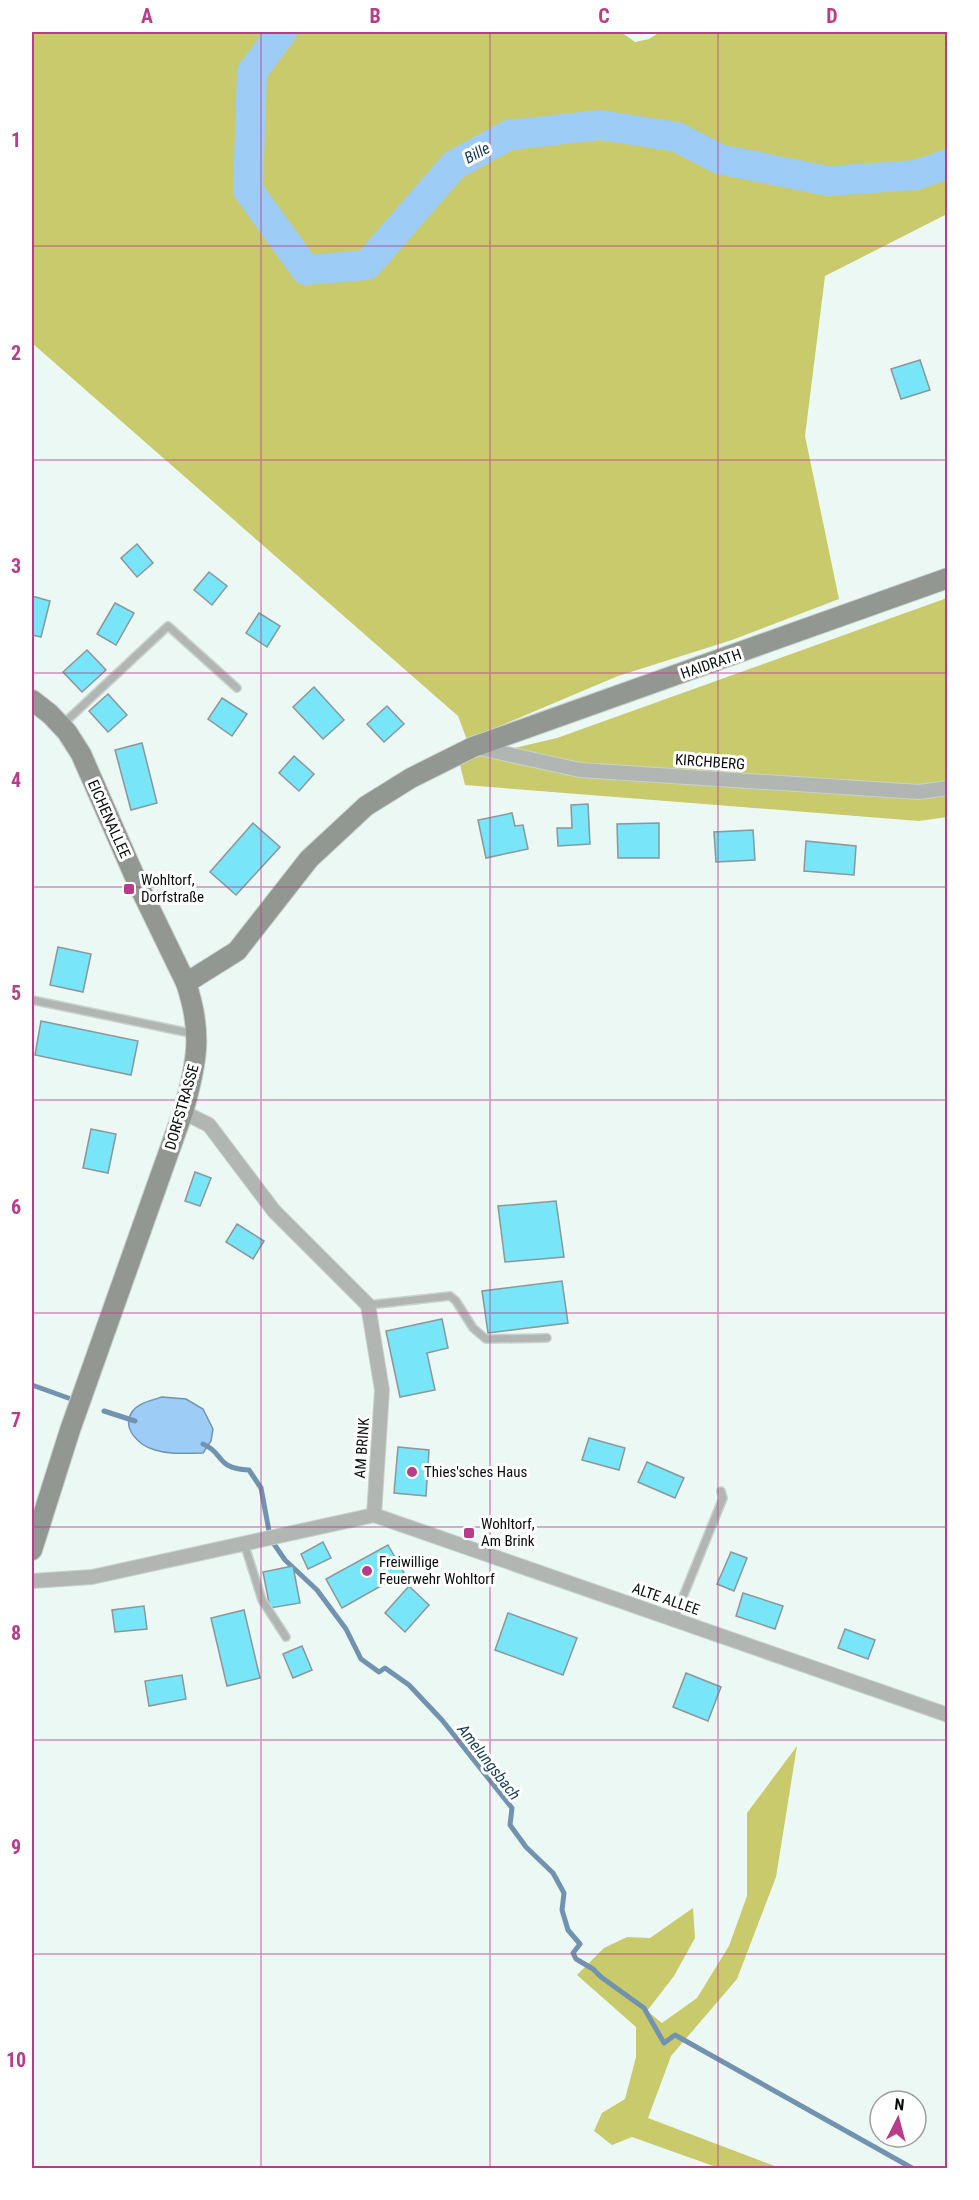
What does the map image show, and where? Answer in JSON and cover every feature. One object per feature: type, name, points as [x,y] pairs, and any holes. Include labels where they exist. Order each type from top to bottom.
[{"type":"street","name":"HAIDRATH","points":[[473,747],[948,578]]},
{"type":"street","name":"EICHENALLEE","points":[[32,700],[61,726],[81,754],[138,884],[186,983]]},
{"type":"street","name":"KIRCHBERG","points":[[473,747],[580,770],[919,792],[948,788]]},
{"type":"street","points":[[186,983],[237,951],[309,859],[366,806],[411,777],[473,747]]},
{"type":"street","name":"DORFSTRASSE","points":[[32,1550],[70,1430],[183,1112],[194,1072],[198,1035],[192,999],[186,983]]},
{"type":"street","points":[[183,1112],[209,1125],[274,1211],[368,1305]]},
{"type":"street","name":"AM BRINK","points":[[368,1305],[382,1390],[374,1515]]},
{"type":"street","points":[[32,1581],[93,1577],[374,1515]]},
{"type":"street","name":"ALTE ALLEE","points":[[374,1515],[948,1715]]},
{"type":"lane","points":[[61,726],[168,626],[237,688]]},
{"type":"lane","points":[[32,1000],[198,1035]]},
{"type":"lane","points":[[368,1305],[450,1296],[456,1301],[473,1328],[486,1339],[547,1338]]},
{"type":"lane","points":[[674,1619],[723,1498],[720,1491]]},
{"type":"lane","points":[[244,1544],[262,1600],[286,1637]]},
{"type":"shaded area","points":[[32,32],[621,32],[635,42],[649,39],[660,32],[947,32],[947,214],[825,276],[805,436],[839,599],[732,640],[618,676],[467,740],[458,716],[32,343]]},
{"type":"shaded area","points":[[947,598],[947,817],[919,821],[465,785],[459,761],[557,738]]},
{"type":"shaded area","points":[[797,1746],[776,1877],[737,1979],[671,2056],[648,2118],[780,2168],[719,2168],[632,2137],[612,2145],[594,2131],[602,2113],[625,2099],[636,2057],[636,2027],[577,1975],[604,1948],[627,1937],[650,1938],[693,1908],[695,1938],[674,1976],[647,2011],[662,2023],[697,1998],[729,1946],[747,1896],[747,1813]]},
{"type":"water","points":[[162,1397],[186,1399],[203,1409],[213,1429],[211,1441],[203,1453],[161,1452],[149,1448],[134,1436],[129,1425],[132,1412],[141,1404]]},
{"type":"building","points":[[920,360],[930,390],[901,399],[891,369]]},
{"type":"building","points":[[137,544],[153,563],[137,577],[121,558]]},
{"type":"building","points":[[209,572],[227,586],[212,605],[194,590]]},
{"type":"building","points":[[32,596],[50,601],[41,637],[32,635]]},
{"type":"building","points":[[115,603],[134,613],[116,645],[97,634]]},
{"type":"building","points":[[259,613],[280,626],[267,647],[246,633]]},
{"type":"building","points":[[87,650],[106,670],[82,692],[63,672]]},
{"type":"building","points":[[314,687],[344,720],[323,739],[293,707]]},
{"type":"building","points":[[108,694],[127,715],[108,732],[89,711]]},
{"type":"building","points":[[222,698],[247,714],[232,736],[208,719]]},
{"type":"building","points":[[387,706],[404,724],[384,742],[367,724]]},
{"type":"building","points":[[142,743],[157,803],[131,810],[115,750]]},
{"type":"building","points":[[294,756],[314,774],[299,791],[279,773]]},
{"type":"building","points":[[588,804],[590,844],[558,846],[557,828],[572,828],[571,805]]},
{"type":"building","points":[[512,813],[515,826],[523,825],[528,849],[486,858],[478,820]]},
{"type":"building","points":[[253,823],[280,847],[236,895],[210,872]]},
{"type":"building","points":[[659,823],[659,858],[618,858],[617,824]]},
{"type":"building","points":[[753,830],[755,860],[716,862],[714,832]]},
{"type":"building","points":[[806,841],[856,846],[854,875],[804,871]]},
{"type":"building","points":[[58,947],[91,954],[83,992],[50,985]]},
{"type":"building","points":[[41,1021],[138,1041],[131,1075],[35,1055]]},
{"type":"building","points":[[91,1129],[116,1134],[108,1173],[83,1168]]},
{"type":"building","points":[[195,1172],[211,1178],[200,1206],[185,1201]]},
{"type":"building","points":[[556,1201],[564,1257],[505,1262],[498,1206]]},
{"type":"building","points":[[237,1224],[264,1241],[253,1259],[226,1242]]},
{"type":"building","points":[[562,1281],[568,1323],[488,1333],[482,1291]]},
{"type":"building","points":[[442,1319],[448,1348],[427,1353],[435,1390],[400,1397],[386,1331]]},
{"type":"building","points":[[589,1438],[625,1448],[619,1470],[582,1460]]},
{"type":"building","name":"Thies'sches Haus","points":[[398,1447],[429,1450],[426,1496],[394,1493]]},
{"type":"building","points":[[647,1462],[684,1478],[675,1498],[638,1482]]},
{"type":"building","points":[[323,1542],[331,1558],[308,1569],[301,1554]]},
{"type":"building","points":[[388,1545],[404,1573],[342,1608],[326,1579]]},
{"type":"building","points":[[731,1552],[747,1558],[734,1591],[717,1584]]},
{"type":"building","points":[[293,1566],[300,1603],[270,1608],[263,1572]]},
{"type":"building","points":[[409,1586],[429,1605],[405,1632],[385,1613]]},
{"type":"building","points":[[743,1593],[783,1606],[775,1629],[736,1616]]},
{"type":"building","points":[[144,1606],[147,1629],[115,1632],[112,1610]]},
{"type":"building","points":[[244,1610],[260,1678],[227,1686],[211,1618]]},
{"type":"building","points":[[508,1613],[577,1638],[563,1675],[495,1650]]},
{"type":"building","points":[[845,1629],[875,1640],[868,1659],[838,1648]]},
{"type":"building","points":[[302,1646],[312,1670],[293,1678],[283,1654]]},
{"type":"building","points":[[686,1673],[721,1687],[708,1721],[673,1707]]},
{"type":"building","points":[[182,1675],[186,1699],[149,1706],[145,1681]]},
{"type":"waterway","name":"Bille","points":[[282,32],[252,72],[248,190],[306,270],[367,265],[454,165],[509,135],[600,125],[677,137],[719,159],[828,181],[916,175],[948,164]]},
{"type":"waterway","name":"Amelungsbach","points":[[32,1385],[71,1399]]},
{"type":"waterway","name":"Amelungsbach","points":[[104,1411],[135,1421]]},
{"type":"waterway","name":"Amelungsbach","points":[[203,1444],[230,1466],[249,1470],[261,1488],[269,1531]]},
{"type":"waterway","name":"Amelungsbach","points":[[274,1544],[285,1560],[317,1590],[346,1629],[361,1659],[379,1672],[385,1668],[409,1685],[442,1720],[512,1808],[510,1825],[526,1847],[553,1873],[564,1893],[562,1910],[568,1930],[580,1944],[573,1953],[576,1959],[593,1969],[644,2008],[664,2043],[675,2035],[912,2168]]},
{"type":"place","name":"Wohltorf, Dorfstraße","points":[[129,889]]},
{"type":"place","name":"Thies'sches Haus","points":[[412,1472]]},
{"type":"place","name":"Wohltorf, Am Brink","points":[[469,1533]]},
{"type":"place","name":"Freiwillige Feuerwehr Wohltorf","points":[[367,1571]]}]
